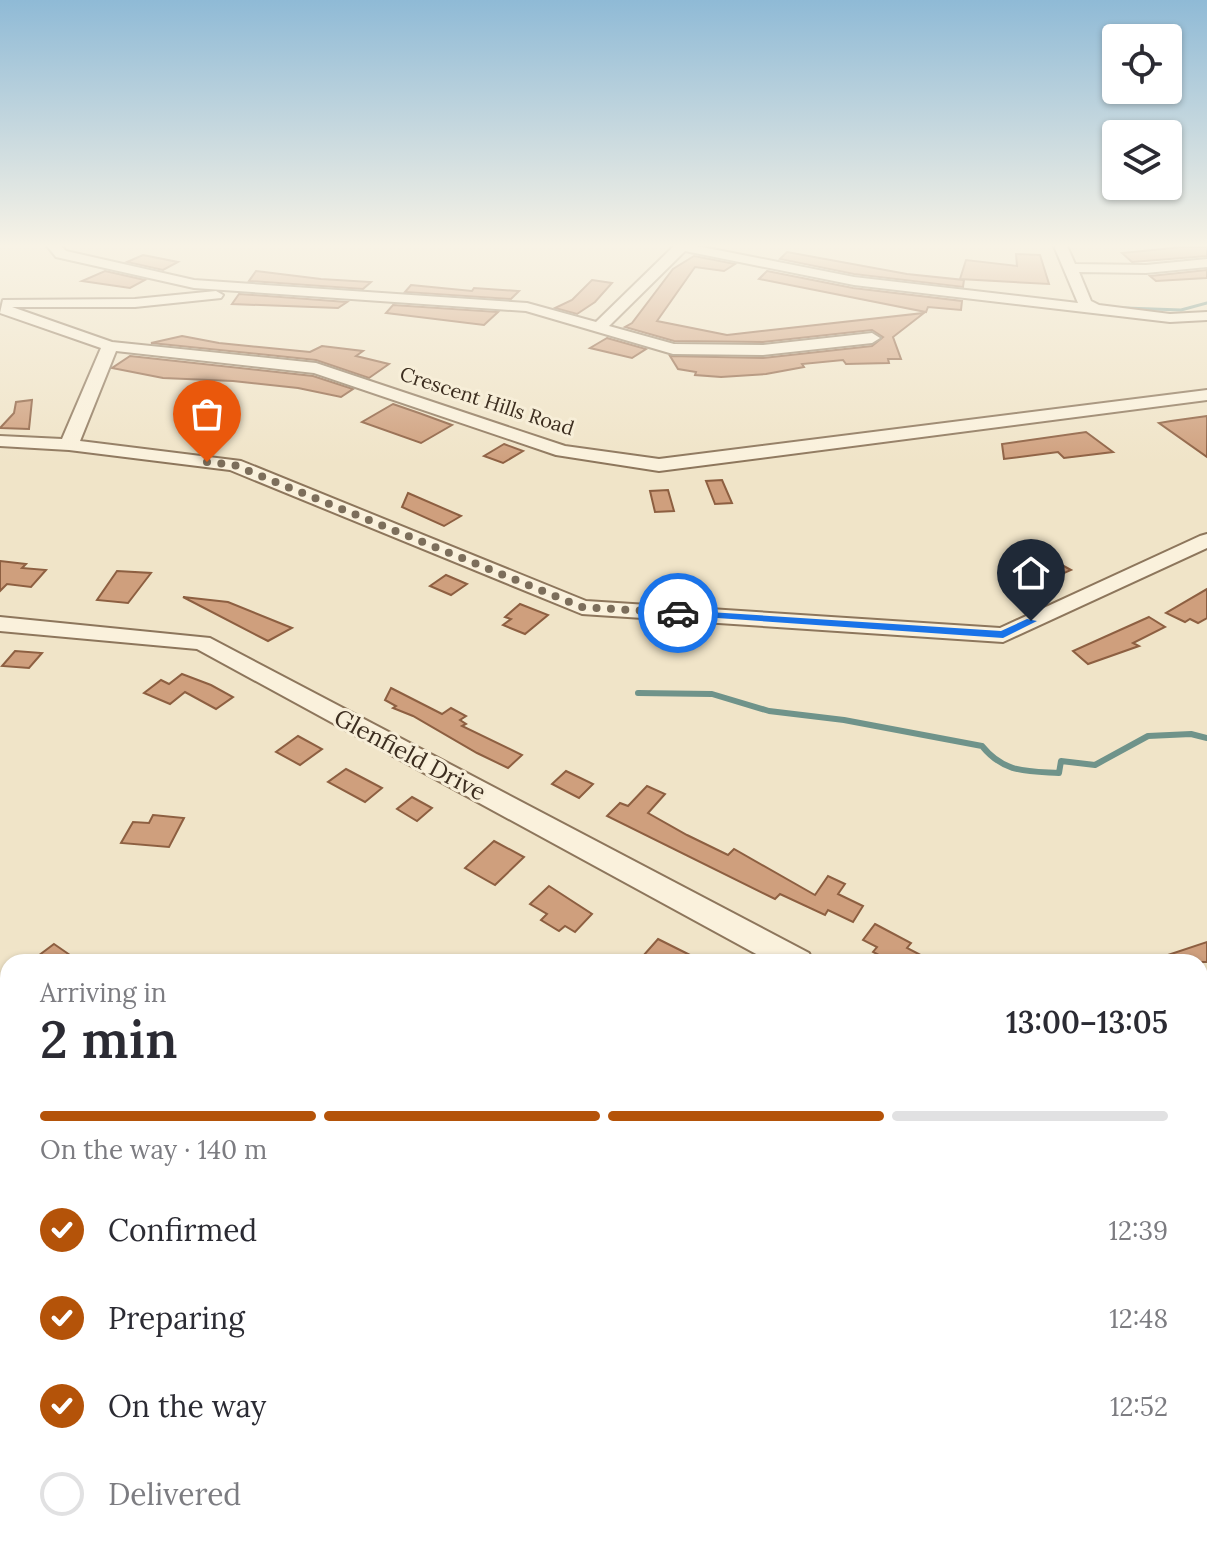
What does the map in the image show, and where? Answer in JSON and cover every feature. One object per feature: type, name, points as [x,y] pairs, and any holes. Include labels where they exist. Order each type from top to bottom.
[{"type":"street","name":"Crescent Hills Road","points":[[34,319],[110,346],[316,368],[562,451],[659,465],[1207,395]]},
{"type":"street","points":[[566,319],[673,349],[763,350],[872,338]]},
{"type":"street","points":[[598,328],[608,319]]},
{"type":"street","points":[[69,445],[110,346]]},
{"type":"street","points":[[0,441],[69,445],[234,465],[582,607],[1003,635],[1207,540]]},
{"type":"street","name":"Glenfield Drive","points":[[2,628],[202,643],[783,954]]},
{"type":"building","points":[[431,319],[491,319],[484,325]]},
{"type":"building","points":[[635,319],[659,319],[657,321],[727,335],[875,319],[917,319],[893,337],[901,359],[888,359],[889,363],[846,364],[843,360],[802,364],[804,367],[766,374],[721,377],[695,375],[696,372],[678,369],[670,356],[763,358],[872,346],[883,337],[872,330],[763,342],[674,341],[625,327]]},
{"type":"building","points":[[182,336],[310,352],[322,346],[363,351],[356,356],[389,364],[369,378],[316,360],[151,343]]},
{"type":"building","points":[[607,338],[646,349],[632,358],[590,348]]},
{"type":"building","points":[[130,356],[313,376],[353,389],[341,397],[298,388],[163,378],[112,368]]},
{"type":"building","points":[[32,400],[29,429],[0,428],[14,413],[16,402]]},
{"type":"building","points":[[393,404],[452,425],[421,443],[362,422]]},
{"type":"building","points":[[1207,416],[1207,457],[1159,423],[1171,421]]},
{"type":"building","points":[[1086,432],[1113,452],[1064,458],[1058,452],[1004,459],[1002,444]]},
{"type":"building","points":[[504,444],[523,451],[503,463],[484,456]]},
{"type":"building","points":[[722,480],[732,503],[715,504],[706,481]]},
{"type":"building","points":[[668,490],[674,511],[655,512],[650,491]]},
{"type":"building","points":[[408,493],[461,516],[444,526],[402,507]]},
{"type":"building","points":[[1051,559],[1071,570],[1030,588],[1010,575]]},
{"type":"building","points":[[0,561],[26,564],[22,568],[46,570],[31,587],[7,584],[0,591]]},
{"type":"building","points":[[117,571],[151,573],[128,603],[97,600]]},
{"type":"building","points":[[446,575],[467,584],[451,595],[430,586]]},
{"type":"building","points":[[1207,589],[1207,618],[1198,623],[1190,619],[1185,622],[1166,613]]},
{"type":"building","points":[[183,597],[228,602],[292,628],[268,641]]},
{"type":"building","points":[[520,604],[548,615],[525,634],[503,625],[511,619],[505,617]]},
{"type":"building","points":[[1149,617],[1165,627],[1133,643],[1139,646],[1088,664],[1073,651]]},
{"type":"building","points":[[15,651],[42,653],[29,668],[2,666]]},
{"type":"building","points":[[182,674],[233,697],[216,709],[185,692],[170,704],[144,693],[161,680],[169,684]]},
{"type":"building","points":[[391,688],[442,714],[451,708],[466,716],[460,720],[466,724],[462,726],[522,755],[508,768],[477,753],[393,708],[396,706],[385,700]]},
{"type":"building","points":[[298,736],[322,749],[300,765],[276,752]]},
{"type":"building","points":[[346,769],[382,788],[365,802],[328,782]]},
{"type":"building","points":[[566,771],[593,784],[579,798],[552,784]]},
{"type":"building","points":[[647,786],[665,794],[648,813],[687,835],[728,855],[734,849],[815,895],[828,876],[845,884],[838,894],[863,906],[853,922],[828,910],[825,915],[780,894],[775,899],[607,816],[620,803],[628,806]]},
{"type":"building","points":[[412,797],[432,808],[417,821],[397,809]]},
{"type":"building","points":[[153,815],[184,818],[169,847],[121,843],[133,822],[149,823]]},
{"type":"building","points":[[494,841],[524,857],[495,885],[465,868]]},
{"type":"building","points":[[549,886],[592,914],[575,932],[565,926],[559,931],[541,920],[547,914],[530,904]]},
{"type":"building","points":[[875,924],[911,943],[907,948],[919,954],[877,954],[873,952],[877,947],[863,940]]},
{"type":"building","points":[[658,939],[688,954],[645,954]]},
{"type":"building","points":[[1207,942],[1207,954],[1171,954]]},
{"type":"building","points":[[54,944],[68,954],[41,954]]},
{"type":"waterway","points":[[638,693],[712,694],[769,711],[844,720],[982,746],[1007,766],[1036,772],[1059,773],[1061,761],[1095,765],[1148,736],[1191,734],[1207,738]]},
{"type":"way so far","points":[[207,462],[234,465],[582,607],[678,613]]},
{"type":"route","points":[[678,613],[1003,635],[1031,621]]}]
